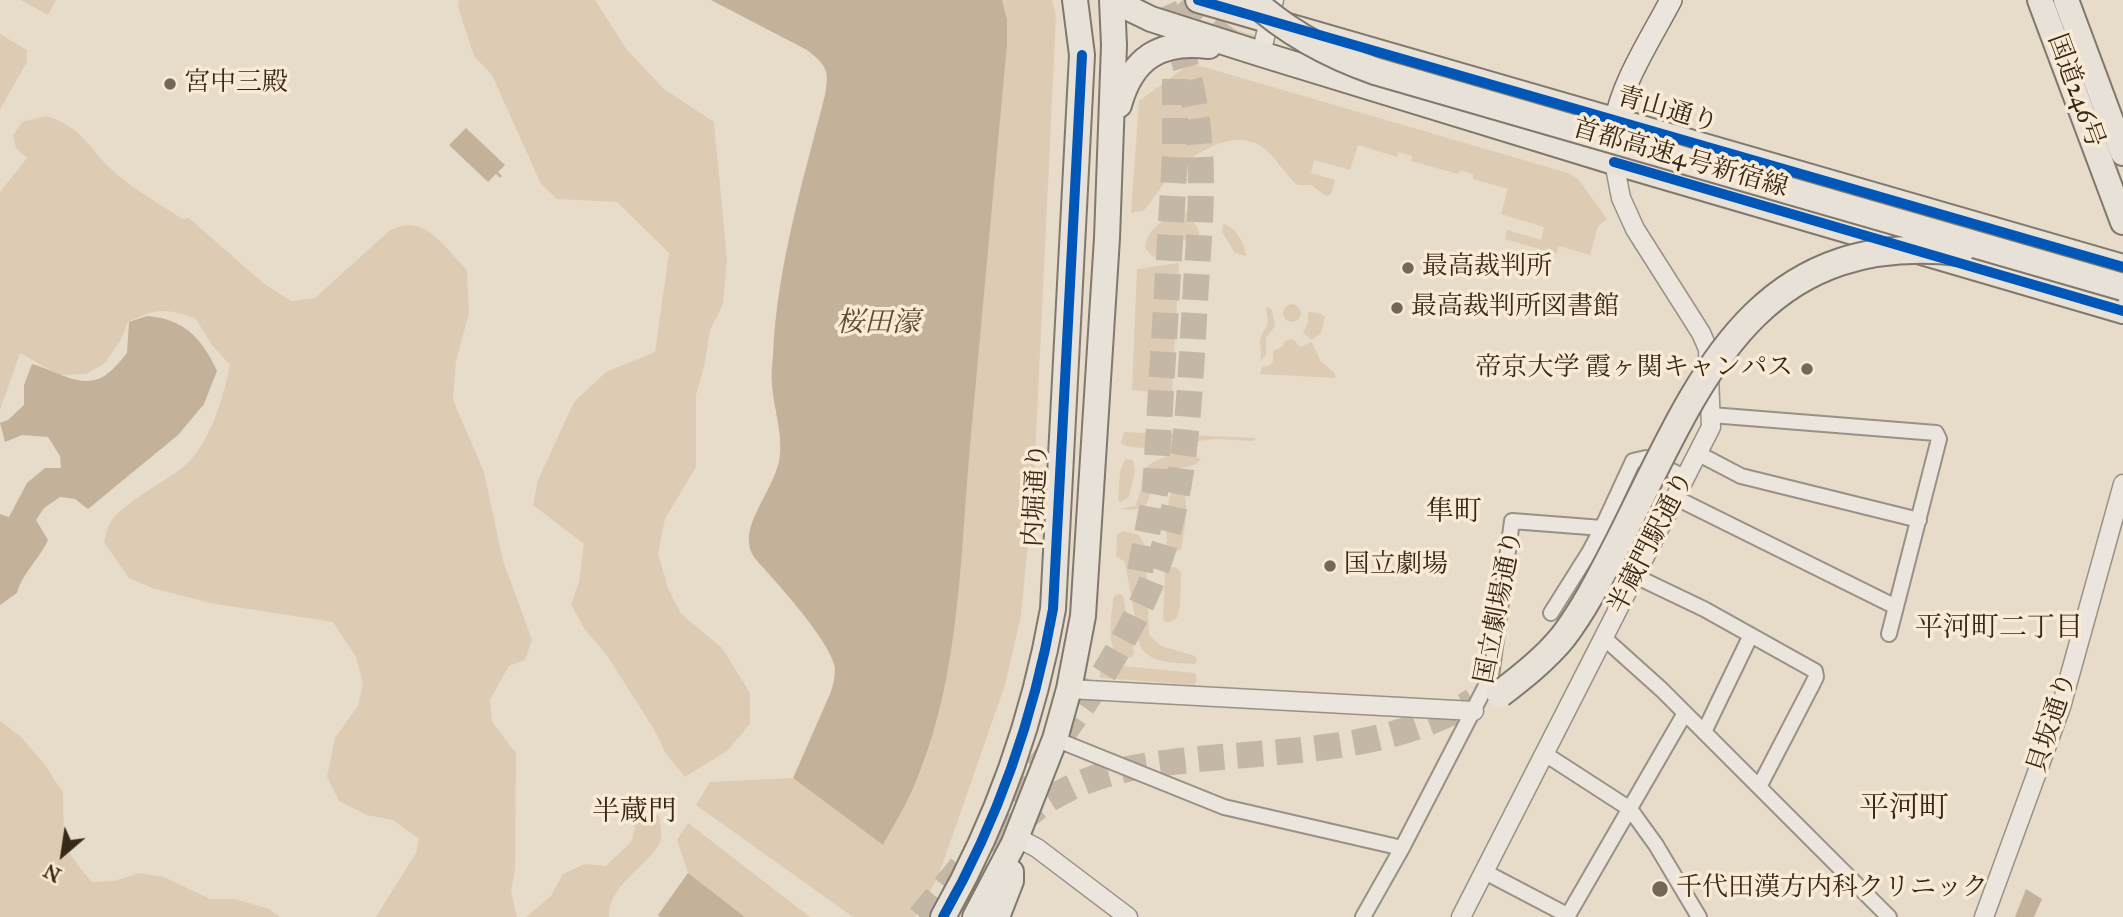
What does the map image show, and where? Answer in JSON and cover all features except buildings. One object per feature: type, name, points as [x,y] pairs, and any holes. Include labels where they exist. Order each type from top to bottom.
[{"type":"highway","name":"内堀通り","points":[[943,917],[977,854],[1024,729],[1053,610],[1082,55],[1075,0]]},
{"type":"highway","points":[[1082,55],[1083,0]]},
{"type":"highway","name":"内堀通り","points":[[975,917],[1015,840],[1055,739],[1069,689],[1083,616],[1112,138],[1112,0]]},
{"type":"highway","points":[[1082,55],[1092,31],[1112,0],[1152,19],[1261,54],[1614,162],[2123,311]]},
{"type":"highway","name":"青山通り","points":[[1198,0],[1272,11],[1615,120],[2123,267]]},
{"type":"highway","name":"首都高速4号新宿線","points":[[1252,0],[1274,19],[1309,42],[1375,71],[2123,288]]},
{"type":"highway","name":"国道246号","points":[[2040,0],[2123,222]]},
{"type":"highway","name":"国道246号","points":[[2066,0],[2123,153]]},
{"type":"highway","points":[[1112,138],[1126,84],[1136,68],[1155,52],[1172,46],[1198,45],[1261,54]]},
{"type":"highway","name":"首都高速4号新宿線","points":[[1500,694],[1548,653],[1571,625],[1596,585],[1668,444],[1716,358],[1743,324],[1781,291],[1840,262],[1875,253],[1919,249],[1975,254],[2123,288]]},
{"type":"highway","points":[[998,917],[1011,881],[1015,840]]},
{"type":"main road","points":[[1614,162],[1615,120],[1622,96],[1671,0]]},
{"type":"street","points":[[1261,54],[1272,11]]},
{"type":"street","name":"半蔵門駅通り","points":[[1461,917],[1711,427],[1708,349],[1702,332],[1635,229],[1621,198],[1614,162]]},
{"type":"street","points":[[1711,415],[1936,433],[1939,439],[1889,634]]},
{"type":"street","points":[[1699,454],[1741,476],[1919,520]]},
{"type":"street","points":[[1551,613],[1590,551],[1633,461],[1646,458],[1686,478]]},
{"type":"street","name":"貝坂通り","points":[[1984,917],[2061,707],[2118,521],[2123,484]]},
{"type":"street","points":[[1675,498],[1896,607]]},
{"type":"street","name":"国立劇場通り","points":[[1363,917],[1491,677],[1512,520],[1602,528]]},
{"type":"street","points":[[1635,576],[1704,609],[1815,671],[1816,677],[1759,787]]},
{"type":"street","points":[[1704,732],[1750,637]]},
{"type":"street","points":[[1603,638],[1685,713],[1889,917]]},
{"type":"street","points":[[1069,689],[1474,711]]},
{"type":"street","points":[[1485,872],[1567,916],[1685,713]]},
{"type":"street","points":[[1055,739],[1224,807],[1402,848]]},
{"type":"street","points":[[1545,754],[1630,809],[1656,845],[1699,917]]},
{"type":"street","points":[[1015,840],[1037,848],[1128,917]]},
{"type":"shaded area","points":[[21,0],[56,0],[48,15]]},
{"type":"shaded area","points":[[459,0],[595,0],[627,50],[664,89],[714,122],[727,259],[723,304],[710,330],[696,395],[696,467],[665,519],[658,553],[668,588],[681,614],[722,648],[750,693],[750,724],[727,751],[685,777],[666,754],[654,729],[606,654],[585,630],[571,604],[579,582],[584,544],[533,505],[538,480],[574,402],[606,372],[655,352],[669,253],[617,202],[557,199],[541,184],[492,75],[474,56],[458,7]]},
{"type":"shaded area","points":[[1002,0],[1052,0],[1056,16],[1034,478],[1021,616],[1005,685],[938,877],[918,913],[915,917],[853,917],[696,805],[710,782],[793,778],[883,845],[917,779],[932,738],[943,695],[957,609],[970,435],[1007,45],[1007,19]]},
{"type":"shaded area","points":[[1161,8],[1255,37],[1253,39],[1161,12]]},
{"type":"shaded area","points":[[0,34],[27,50],[27,62],[0,109]]},
{"type":"shaded area","points":[[1190,63],[1568,173],[1578,179],[1607,219],[1598,226],[1590,255],[1559,246],[1556,254],[1505,239],[1507,230],[1541,240],[1544,227],[1501,214],[1508,189],[1473,179],[1473,174],[1460,170],[1458,174],[1411,161],[1412,156],[1399,152],[1397,157],[1358,145],[1350,170],[1314,160],[1311,173],[1335,180],[1331,195],[1326,196],[1311,185],[1298,185],[1261,146],[1236,140],[1209,148],[1185,163],[1166,181],[1143,211],[1131,213],[1139,101],[1188,65],[1189,68]]},
{"type":"shaded area","points":[[46,116],[76,131],[119,176],[182,219],[189,218],[263,283],[291,301],[315,298],[388,232],[400,226],[412,225],[432,234],[467,270],[469,313],[456,361],[453,400],[484,472],[503,561],[532,640],[525,660],[509,666],[490,700],[492,722],[516,753],[515,869],[511,891],[517,917],[376,917],[416,853],[419,839],[393,820],[367,815],[339,801],[327,777],[335,738],[358,706],[363,684],[356,657],[333,622],[210,603],[152,588],[129,578],[104,542],[110,523],[118,513],[193,457],[214,420],[230,365],[213,346],[195,318],[161,311],[128,322],[120,341],[104,364],[86,374],[59,375],[20,353],[0,410],[0,192],[27,158],[16,148],[13,136],[22,122]]},
{"type":"shaded area","points":[[1177,210],[1188,213],[1198,229],[1201,244],[1175,238],[1171,250],[1153,257],[1145,248],[1149,235]]},
{"type":"shaded area","points":[[1223,224],[1239,236],[1246,256],[1235,253],[1222,232]]},
{"type":"shaded area","points":[[1179,263],[1172,394],[1132,390],[1137,269]]},
{"type":"shaded area","points":[[1292,304],[1298,307],[1301,313],[1298,319],[1292,322],[1286,319],[1283,313],[1286,307]]},
{"type":"shaded area","points":[[1268,307],[1272,310],[1275,326],[1266,338],[1266,355],[1261,361],[1260,339],[1268,323]]},
{"type":"shaded area","points":[[1308,313],[1325,317],[1321,333],[1312,340],[1303,333],[1308,322]]},
{"type":"shaded area","points":[[1290,339],[1300,347],[1312,342],[1321,362],[1335,373],[1335,378],[1260,374],[1262,367],[1273,361],[1273,351]]},
{"type":"shaded area","points":[[1124,432],[1256,438],[1253,441],[1197,441],[1157,450],[1126,446],[1121,443]]},
{"type":"shaded area","points":[[1175,454],[1201,459],[1193,465],[1160,475],[1152,486],[1149,499],[1141,508],[1119,509],[1135,506],[1145,468]]},
{"type":"shaded area","points":[[1125,459],[1133,460],[1135,471],[1129,497],[1120,502],[1120,472]]},
{"type":"shaded area","points":[[1181,487],[1186,500],[1185,526],[1181,549],[1172,554],[1167,550],[1167,511],[1173,489]]},
{"type":"shaded area","points":[[1124,531],[1139,535],[1145,546],[1149,635],[1161,646],[1195,656],[1195,664],[1157,660],[1150,657],[1140,646],[1125,562],[1116,556],[1117,534]]},
{"type":"shaded area","points":[[1175,567],[1181,572],[1180,606],[1177,618],[1167,623],[1163,620],[1165,572],[1167,568]]},
{"type":"shaded area","points":[[1120,594],[1123,596],[1134,653],[1132,657],[1123,657],[1116,653],[1111,637],[1113,599]]},
{"type":"shaded area","points":[[1103,664],[1195,673],[1197,680],[1194,685],[1103,678],[1100,677],[1100,667]]},
{"type":"shaded area","points":[[0,721],[21,737],[45,765],[63,793],[64,845],[92,882],[114,881],[139,873],[164,877],[210,899],[235,899],[269,909],[280,917],[0,917]]},
{"type":"shaded area","points":[[622,796],[641,801],[659,816],[661,839],[651,856],[615,894],[609,917],[526,917],[551,896],[563,874],[585,864],[606,866],[631,842],[635,828],[618,814],[612,801]]},
{"type":"shaded area","points":[[688,823],[810,917],[745,917],[688,873],[677,840]]},
{"type":"water","name":"桜田濠","points":[[711,0],[1002,0],[1007,19],[1007,45],[961,566],[951,653],[932,738],[913,788],[883,845],[793,778],[830,694],[835,668],[826,646],[796,605],[756,560],[749,543],[752,523],[778,466],[780,455],[772,382],[775,322],[785,256],[825,95],[827,74],[819,60],[807,50]]},
{"type":"water","points":[[466,128],[505,165],[498,172],[502,176],[500,178],[496,174],[488,182],[449,145]]},
{"type":"water","points":[[147,316],[181,326],[205,349],[217,371],[204,404],[178,435],[88,509],[75,499],[60,497],[44,508],[36,520],[48,540],[22,580],[17,593],[0,605],[0,514],[9,517],[27,483],[45,468],[61,468],[60,456],[48,437],[22,435],[5,442],[0,423],[8,420],[24,405],[24,385],[32,364],[70,378],[89,381],[98,379],[113,369],[127,353],[129,322]]},
{"type":"water","points":[[688,873],[745,917],[660,917],[658,915]]},
{"type":"water","points":[[2026,889],[2042,899],[2034,917],[2015,917]]},
{"type":"tunnel","points":[[989,831],[1078,712],[1118,649],[1151,583],[1173,514],[1180,480],[1188,409],[1201,179],[1197,120],[1190,85],[1181,50],[1161,0]]},
{"type":"tunnel","points":[[1183,0],[1203,22],[1231,43]]},
{"type":"tunnel","points":[[1140,571],[1155,492],[1175,156],[1175,73]]},
{"type":"tunnel","points":[[966,881],[999,843],[1036,808],[1064,791],[1096,777],[1164,763],[1305,750],[1375,739],[1441,717],[1473,701]]},
{"type":"tunnel","points":[[920,917],[966,861]]},
{"type":"cycle path","points":[[1198,0],[2123,267]]},
{"type":"cycle path","points":[[943,917],[980,844],[1011,768],[1035,689],[1053,609],[1082,55]]},
{"type":"cycle path","points":[[1614,162],[2123,311]]},
{"type":"place","name":"宮中三殿","points":[[170,84]]},
{"type":"place","name":"最高裁判所","points":[[1408,268]]},
{"type":"place","name":"最高裁判所図書館","points":[[1397,308]]},
{"type":"place","name":"帝京大学 霞ヶ関キャンパス","points":[[1807,369]]},
{"type":"place","name":"国立劇場","points":[[1330,566]]},
{"type":"place","name":"千代田漢方内科クリニック","points":[[1660,889]]},
{"type":"district","name":"隼町","points":[[1454,513]]},
{"type":"district","name":"平河町二丁目","points":[[1999,629]]},
{"type":"district","name":"平河町","points":[[1904,810]]},
{"type":"district","name":"半蔵門","points":[[634,813]]}]
